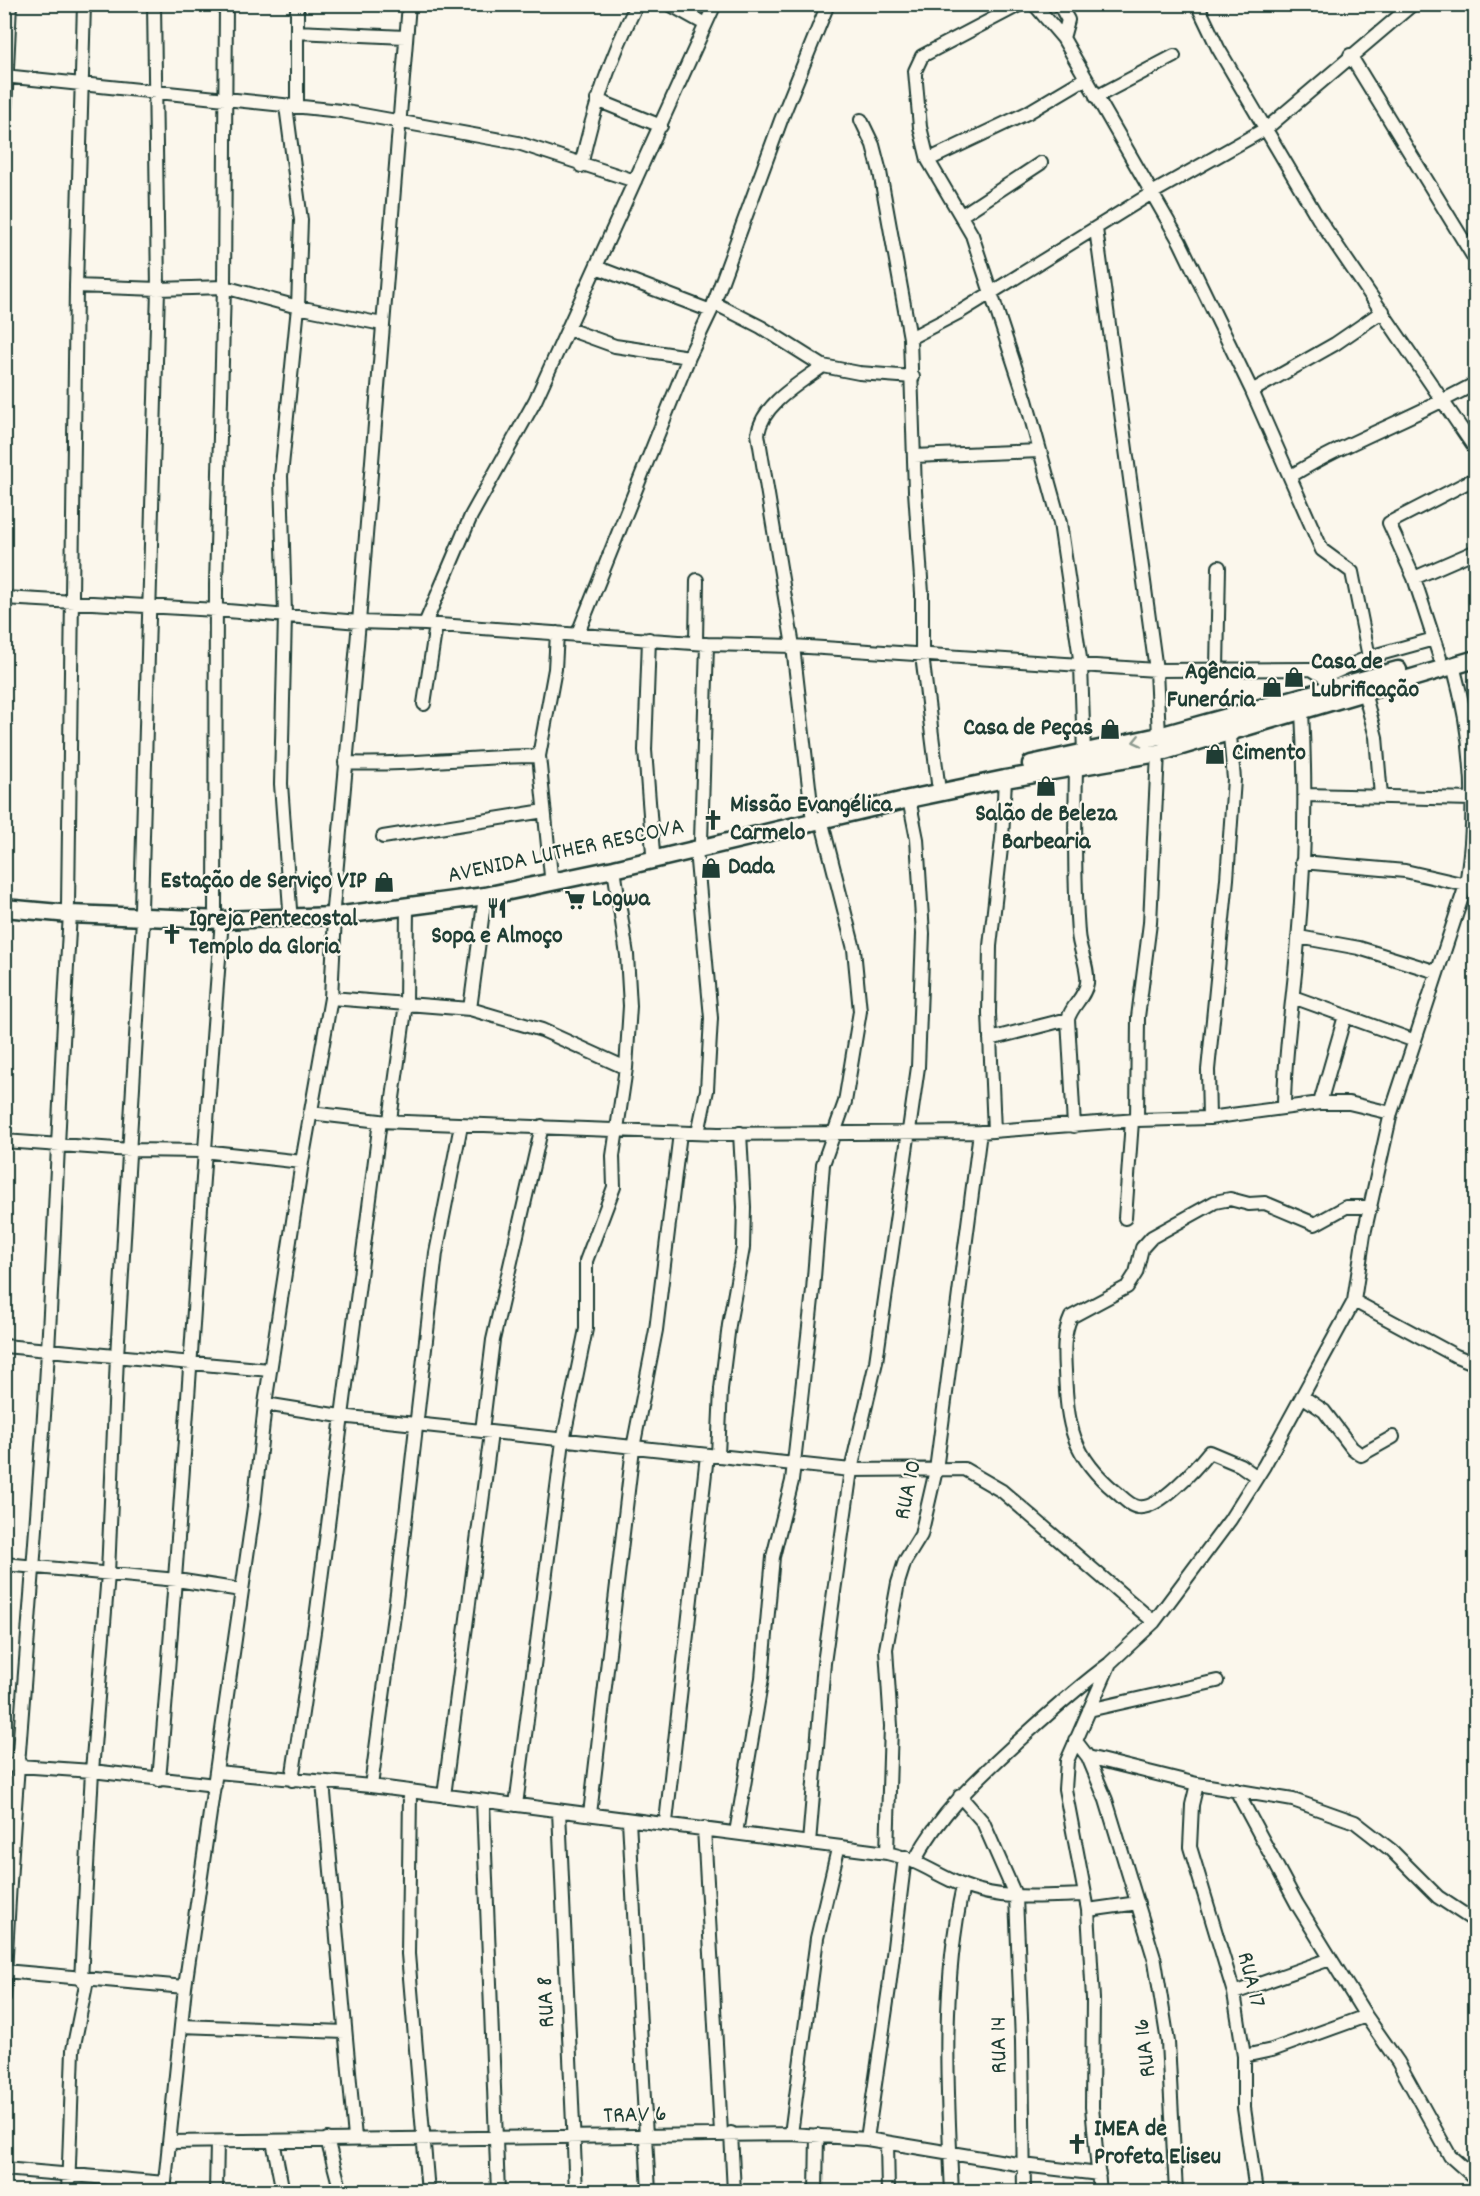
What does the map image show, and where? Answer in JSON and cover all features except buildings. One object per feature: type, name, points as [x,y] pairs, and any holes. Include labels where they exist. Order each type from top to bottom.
[{"type":"main road","name":"AVENIDA LUTHER RESCOVA","points":[[817,816],[1005,779],[1080,761],[1159,736],[1302,711],[1364,692],[1476,650]]},
{"type":"main road","name":"AVENIDA LUTHER RESCOVA","points":[[4,908],[218,915],[407,908],[484,896],[614,869],[938,783],[1080,761],[1158,753],[1327,683],[1446,662],[1476,659]]},
{"type":"main road","name":"AVENIDA LUTHER RESCOVA","points":[[218,915],[290,909],[334,912],[551,876],[699,845]]},
{"type":"main road","name":"AVENIDA LUTHER RESCOVA","points":[[4,898],[69,910]]},
{"type":"street","points":[[4,132],[10,4]]},
{"type":"street","points":[[4,1998],[10,1766],[31,1566],[48,1351],[56,1145],[69,910],[76,286],[84,4]]},
{"type":"street","points":[[68,2192],[73,2050],[84,1980],[92,1771],[108,1574],[117,1356],[142,914],[158,289],[154,4]]},
{"type":"street","points":[[159,1780],[177,1580],[218,915],[216,610],[224,287],[226,4]]},
{"type":"street","points":[[290,909],[281,784],[285,615],[281,476],[298,307],[300,202],[292,106],[297,4]]},
{"type":"street","points":[[4,2169],[165,2187],[185,1987],[254,1507],[265,1404],[310,1113],[332,998],[334,912],[345,763],[359,622],[409,4]]},
{"type":"street","points":[[581,166],[597,100],[619,42],[637,4]]},
{"type":"street","points":[[669,4],[705,24]]},
{"type":"street","points":[[424,704],[430,624],[466,525],[535,401],[715,4]]},
{"type":"street","points":[[578,633],[689,357],[712,307],[828,4]]},
{"type":"street","points":[[1022,4],[919,59],[915,71],[920,127],[928,160],[962,215],[993,293],[1060,523],[1081,665],[1076,899],[1078,937],[1087,979],[1084,993],[1068,1018],[1074,1126]]},
{"type":"street","points":[[1034,4],[1063,38],[1185,252],[1252,391],[1322,550],[1352,572],[1369,657]]},
{"type":"street","points":[[1059,4],[1068,20],[1063,38]]},
{"type":"street","points":[[1197,4],[1218,48],[1318,218],[1476,450]]},
{"type":"street","points":[[910,338],[993,293],[1152,193],[1267,128],[1406,7]]},
{"type":"street","points":[[297,32],[405,37]]},
{"type":"street","points":[[1096,97],[1173,56]]},
{"type":"street","points":[[1350,56],[1476,261]]},
{"type":"street","points":[[6,76],[81,86],[340,111],[518,143],[581,166],[635,181]]},
{"type":"street","points":[[928,160],[1027,113],[1086,78]]},
{"type":"street","points":[[597,100],[661,126]]},
{"type":"street","points":[[861,120],[873,145],[880,172],[910,338],[922,593],[922,655],[938,783]]},
{"type":"street","points":[[962,215],[1041,163]]},
{"type":"street","points":[[1096,230],[1104,308],[1156,670],[1159,736]]},
{"type":"street","points":[[596,267],[712,307],[760,327],[823,366],[859,373],[913,377]]},
{"type":"street","points":[[4,285],[4,292]]},
{"type":"street","points":[[76,286],[158,289],[224,287],[298,307],[382,324]]},
{"type":"street","points":[[1252,391],[1335,344],[1383,311]]},
{"type":"street","points":[[568,329],[615,346],[689,357]]},
{"type":"street","points":[[736,1833],[762,1678],[773,1557],[792,1482],[792,1463],[813,1290],[823,1164],[845,1102],[856,1039],[860,988],[855,949],[817,816],[793,646],[758,434],[763,418],[784,396],[823,366]]},
{"type":"street","points":[[1291,476],[1317,460],[1444,401],[1476,383]]},
{"type":"street","points":[[914,456],[1040,451]]},
{"type":"street","points":[[867,2139],[910,1859],[960,1796],[1052,1710],[1110,1663],[1154,1622],[1230,1520],[1257,1477],[1354,1301],[1391,1113],[1466,885],[1474,848],[1468,726],[1446,662],[1434,639],[1414,578],[1389,523],[1476,478]]},
{"type":"street","points":[[1414,578],[1476,551]]},
{"type":"street","points":[[1217,668],[1219,567]]},
{"type":"street","points":[[697,580],[701,643],[699,845],[711,1018],[707,1090],[698,1133]]},
{"type":"street","points":[[4,598],[216,610],[359,622],[430,624],[701,643],[793,646],[1156,670],[1311,669],[1327,683],[1369,657],[1434,639]]},
{"type":"street","points":[[551,876],[539,756],[555,669],[557,633]]},
{"type":"street","points":[[649,639],[645,759],[653,853]]},
{"type":"street","points":[[1364,692],[1376,737],[1381,796]]},
{"type":"street","points":[[1284,1108],[1284,1061],[1299,937],[1305,795],[1302,711]]},
{"type":"street","points":[[1209,1118],[1208,1070],[1227,879],[1234,779],[1229,725]]},
{"type":"street","points":[[1125,1218],[1134,1120],[1138,1017],[1150,923],[1158,753]]},
{"type":"street","points":[[345,763],[392,765],[499,756],[539,756]]},
{"type":"street","points":[[994,1131],[990,1039],[990,946],[1002,839],[1005,779]]},
{"type":"street","points":[[1305,795],[1473,799]]},
{"type":"street","points":[[809,1844],[824,1663],[851,1470],[876,1362],[910,1132],[920,1032],[923,934],[917,839],[909,799]]},
{"type":"street","points":[[383,837],[544,811]]},
{"type":"street","points":[[1302,862],[1405,871],[1466,885]]},
{"type":"street","points":[[516,1805],[563,1441],[586,1329],[586,1261],[613,1196],[612,1168],[626,1068],[628,986],[614,869]]},
{"type":"street","points":[[470,1009],[484,896]]},
{"type":"street","points":[[292,1780],[316,1618],[340,1416],[385,1120],[406,1003],[407,908]]},
{"type":"street","points":[[1299,937],[1359,948],[1437,972]]},
{"type":"street","points":[[1293,997],[1415,1041]]},
{"type":"street","points":[[332,998],[470,1009],[542,1030],[626,1068]]},
{"type":"street","points":[[1320,1103],[1345,1016]]},
{"type":"street","points":[[990,1039],[1068,1018]]},
{"type":"street","points":[[310,1113],[460,1125],[542,1126],[680,1133],[980,1132],[1134,1120],[1209,1118],[1320,1103],[1349,1103],[1391,1113]]},
{"type":"street","points":[[371,1786],[417,1424],[436,1253],[460,1125]]},
{"type":"street","points":[[444,1796],[487,1432],[493,1340],[542,1126]]},
{"type":"street","name":"RUA 10","points":[[886,1853],[891,1726],[886,1649],[898,1583],[905,1561],[921,1535],[936,1470],[980,1132]]},
{"type":"street","points":[[590,1814],[633,1448],[656,1330],[680,1133]]},
{"type":"street","points":[[666,1822],[712,1455],[728,1336],[743,1248],[744,1195],[740,1133]]},
{"type":"street","points":[[4,1141],[130,1150],[203,1151],[302,1162]]},
{"type":"street","points":[[1257,1477],[1240,1465],[1209,1452],[1196,1468],[1150,1506],[1138,1507],[1098,1478],[1083,1457],[1066,1415],[1064,1353],[1067,1326],[1071,1317],[1127,1287],[1136,1273],[1142,1248],[1152,1237],[1215,1202],[1230,1199],[1249,1204],[1265,1203],[1315,1224],[1346,1207],[1371,1207]]},
{"type":"street","points":[[1354,1301],[1456,1356],[1476,1364]]},
{"type":"street","points":[[4,1346],[270,1370]]},
{"type":"street","points":[[1302,1396],[1324,1411],[1352,1448],[1361,1455],[1393,1437]]},
{"type":"street","points":[[265,1404],[340,1416],[851,1470],[964,1469],[1002,1491],[1154,1622]]},
{"type":"street","points":[[4,1564],[177,1580],[241,1590]]},
{"type":"street","points":[[1100,2192],[1092,2107],[1093,1999],[1088,1910],[1065,1789],[1067,1761],[1110,1663]]},
{"type":"street","points":[[1089,1710],[1217,1682]]},
{"type":"street","name":"RUA 16","points":[[1076,1740],[1088,1756],[1106,1800],[1155,1961],[1168,2042],[1176,2192]]},
{"type":"street","points":[[1088,1756],[1197,1784],[1293,1800],[1355,1822],[1391,1850],[1438,1897],[1476,1922]]},
{"type":"street","points":[[10,1766],[92,1771],[215,1785]]},
{"type":"street","points":[[217,1772],[371,1786],[630,1820],[666,1822],[838,1849],[886,1853],[910,1859],[963,1886],[1016,1897],[1085,1895]]},
{"type":"street","points":[[323,1782],[355,2138]]},
{"type":"street","name":"RUA 17","points":[[1197,1784],[1192,1805],[1190,1847],[1234,1993],[1244,2056],[1244,2109],[1256,2192]]},
{"type":"street","points":[[1236,1790],[1251,1822],[1330,1959],[1398,2062],[1450,2156],[1476,2179]]},
{"type":"street","points":[[410,1792],[408,1954],[428,2192]]},
{"type":"street","points":[[960,1796],[983,1822],[1016,1897]]},
{"type":"street","points":[[483,1801],[498,2192]]},
{"type":"street","name":"RUA 8","points":[[560,1811],[576,2192]]},
{"type":"street","points":[[630,1820],[649,2192]]},
{"type":"street","points":[[705,1828],[726,2133],[734,2192]]},
{"type":"street","points":[[791,2133],[817,1938],[838,1849]]},
{"type":"street","points":[[952,2192],[947,2082],[949,2009],[955,1923],[963,1886]]},
{"type":"street","name":"RUA 14","points":[[1016,1897],[1022,2041],[1024,2192]]},
{"type":"street","points":[[1088,1910],[1138,1903]]},
{"type":"street","points":[[1234,1993],[1330,1959]]},
{"type":"street","points":[[5,1971],[84,1980],[185,1987]]},
{"type":"street","points":[[1244,2056],[1272,2050],[1366,2016]]},
{"type":"street","points":[[181,2026],[345,2032]]},
{"type":"street","name":"TRAV 6","points":[[169,2142],[355,2138],[645,2137],[791,2133],[867,2139],[950,2154],[1099,2174]]},
{"type":"street","points":[[816,2192],[817,2135]]},
{"type":"street","points":[[327,2139],[340,2192]]},
{"type":"street","points":[[273,2141],[283,2192]]},
{"type":"street","points":[[216,2192],[217,2142]]},
{"type":"street","points":[[887,2143],[888,2192]]},
{"type":"place","name":"Casa de Lubrificação","points":[[1294,677]]},
{"type":"place","name":"Agência Funerária","points":[[1272,687]]},
{"type":"place","name":"Casa de Peças","points":[[1110,729]]},
{"type":"place","name":"Cimento","points":[[1215,754]]},
{"type":"place","name":"Salão de Beleza Barbearia","points":[[1046,786]]},
{"type":"place","name":"Missão Evangélica Carmelo","points":[[713,820]]},
{"type":"place","name":"Dada","points":[[711,868]]},
{"type":"place","name":"Estação de Serviço VIP","points":[[384,882]]},
{"type":"place","name":"Logwa","points":[[575,900]]},
{"type":"place","name":"Sopa e Almoço","points":[[497,908]]},
{"type":"place","name":"Igreja Pentecostal Templo da Gloria","points":[[172,934]]},
{"type":"place","name":"IMEA de Profeta Eliseu","points":[[1077,2144]]}]
